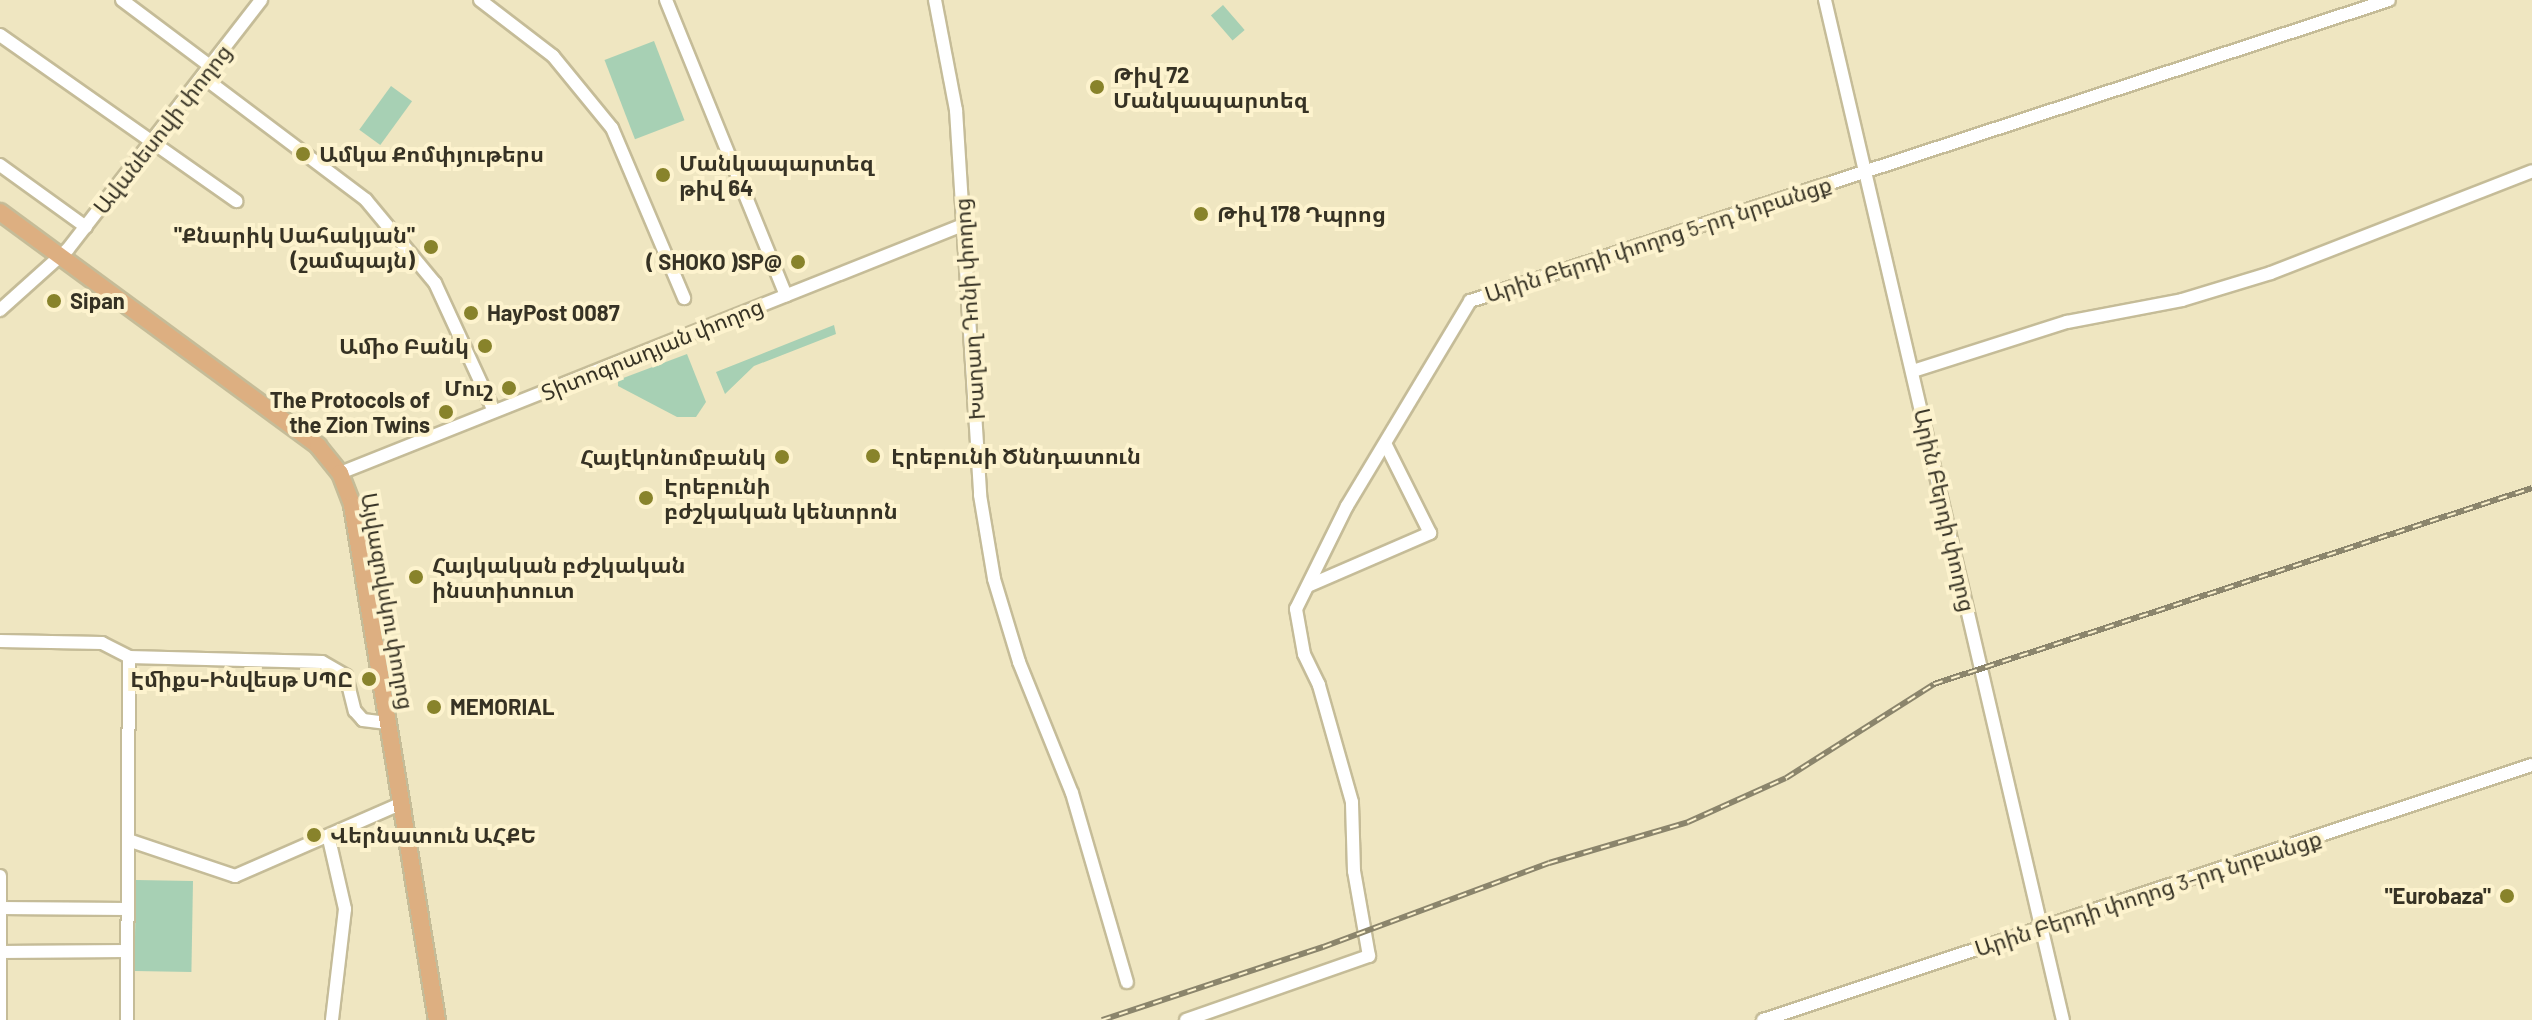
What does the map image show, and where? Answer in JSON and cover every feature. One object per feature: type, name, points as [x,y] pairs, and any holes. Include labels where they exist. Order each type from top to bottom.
[{"type":"main road","name":"Այվազովսկու փողոց","points":[[0,212],[318,446],[340,473],[352,505],[437,1020]]},
{"type":"street","points":[[122,0],[206,72],[366,200],[435,283],[494,411]]},
{"type":"street","name":"Ավանեսովի փողոց","points":[[0,310],[61,257],[152,146],[261,0]]},
{"type":"street","points":[[480,0],[553,56],[612,128],[684,298]]},
{"type":"street","points":[[666,0],[786,296]]},
{"type":"street","name":"Խաղաղ Դոնի փողոց","points":[[935,0],[956,110],[980,495],[994,579],[1019,662],[1072,793],[1127,982]]},
{"type":"street","name":"Արին Բերդի փողոց","points":[[1825,0],[2063,1020]]},
{"type":"street","name":"Արին Բերդի փողոց 5-րդ նրբանցք","points":[[1186,1020],[1369,956],[1354,871],[1352,802],[1296,609],[1347,506],[1470,301],[2389,0]]},
{"type":"street","points":[[0,35],[152,146],[236,201]]},
{"type":"street","points":[[0,165],[86,227]]},
{"type":"street","points":[[1913,371],[2022,334],[2109,311],[2182,300],[2271,273],[2532,171]]},
{"type":"street","name":"Տիտոգրադյան փողոց","points":[[340,473],[963,225]]},
{"type":"street","points":[[1310,585],[1430,533],[1386,445]]},
{"type":"street","points":[[0,641],[102,643],[129,657],[322,662],[346,676],[355,711],[363,720],[387,723]]},
{"type":"street","points":[[127,1020],[129,657]]},
{"type":"street","name":"Արին Բերդի փողոց 3-րդ նրբանցք","points":[[1763,1020],[2532,765]]},
{"type":"street","points":[[128,840],[235,876],[329,839],[400,804]]},
{"type":"street","points":[[329,839],[345,909],[332,1020]]},
{"type":"street","points":[[0,876],[0,1020]]},
{"type":"street","points":[[0,908],[127,909]]},
{"type":"street","points":[[0,952],[127,951]]},
{"type":"green space","points":[[1223,5],[1245,30],[1233,40],[1211,15]]},
{"type":"green space","points":[[654,41],[684,120],[635,139],[605,60]]},
{"type":"green space","points":[[391,86],[412,101],[380,145],[359,130]]},
{"type":"green space","points":[[834,325],[836,334],[754,366],[725,394],[716,372]]},
{"type":"green space","points":[[687,354],[706,402],[696,417],[677,417],[618,386],[618,380]]},
{"type":"green space","points":[[136,880],[193,881],[191,972],[134,971]]},
{"type":"railway","points":[[1102,1020],[1323,947],[1549,863],[1688,822],[1786,778],[1934,684],[2532,488]]},
{"type":"place","name":"Թիվ 72 Մանկապարտեզ","points":[[1097,87]]},
{"type":"place","name":"Ամկա Քոմփյութերս","points":[[303,154]]},
{"type":"place","name":"Մանկապարտեզ թիվ 64","points":[[663,175]]},
{"type":"place","name":"Թիվ 178 Դպրոց","points":[[1201,214]]},
{"type":"place","name":"\"Քնարիկ Սահակյան\" (շամպայն)","points":[[431,247]]},
{"type":"place","name":"( SHOKO )SP@","points":[[798,262]]},
{"type":"place","name":"Sipan","points":[[54,301]]},
{"type":"place","name":"HayPost 0087","points":[[471,313]]},
{"type":"place","name":"Ամիօ Բանկ","points":[[485,346]]},
{"type":"place","name":"Մուշ","points":[[509,388]]},
{"type":"place","name":"The Protocols of the Zion Twins","points":[[446,412]]},
{"type":"place","name":"Էրեբունի Ծննդատուն","points":[[873,456]]},
{"type":"place","name":"Հայէկոնոմբանկ","points":[[782,457]]},
{"type":"place","name":"Էրեբունի բժշկական կենտրոն","points":[[646,498]]},
{"type":"place","name":"Հայկական բժշկական ինստիտուտ","points":[[416,577]]},
{"type":"place","name":"Էմիքս-Ինվեսթ ՍՊԸ","points":[[369,679]]},
{"type":"place","name":"MEMORIAL","points":[[434,707]]},
{"type":"place","name":"Վերնատուն ԱՀՔԵ","points":[[314,835]]},
{"type":"place","name":"\"Eurobaza\"","points":[[2507,896]]}]
